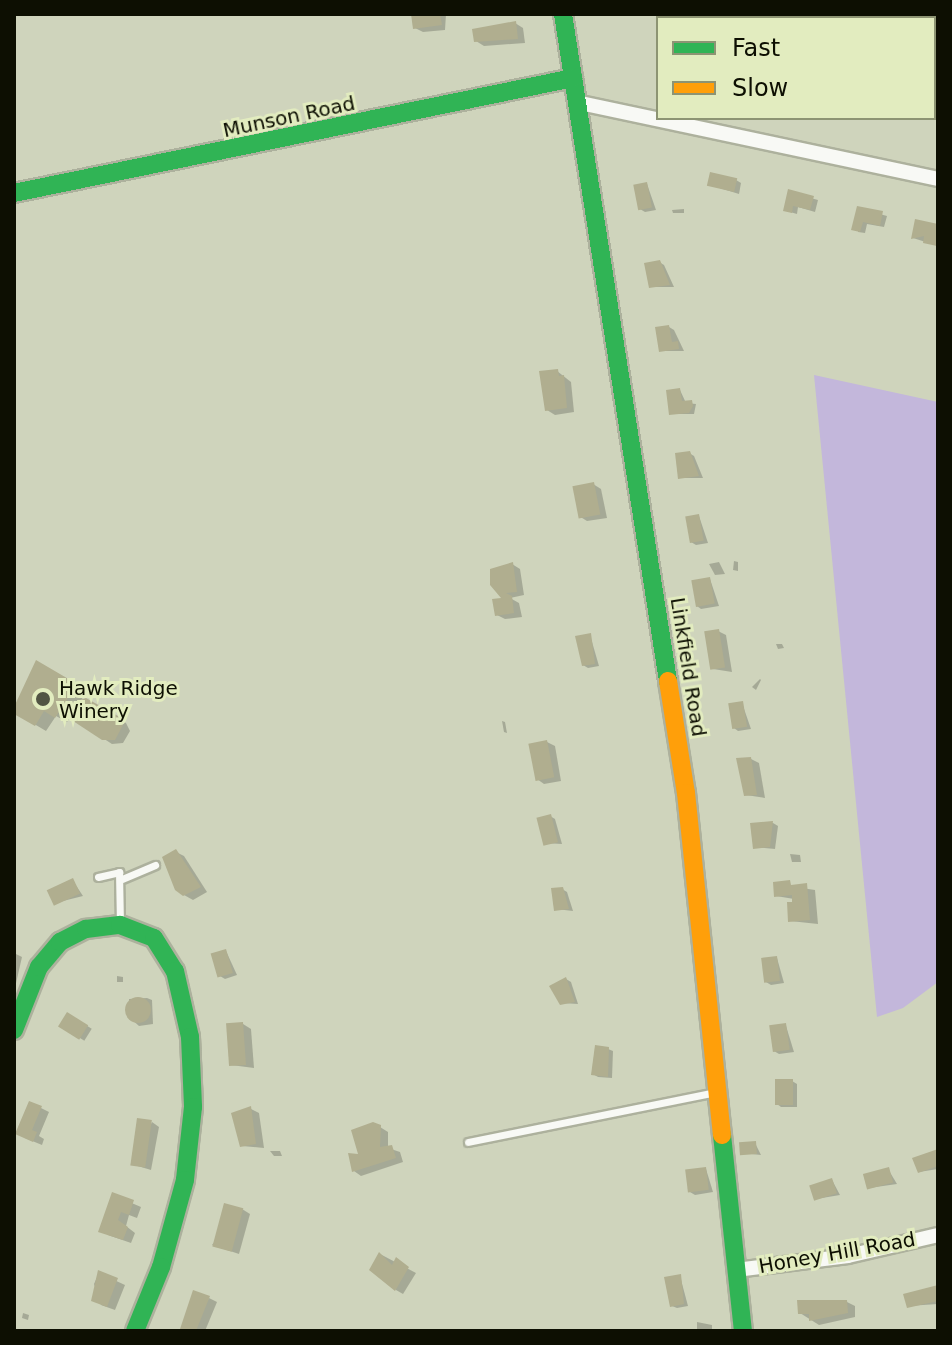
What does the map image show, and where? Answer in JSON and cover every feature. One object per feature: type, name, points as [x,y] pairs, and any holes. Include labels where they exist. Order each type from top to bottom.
[{"type":"street","name":"Linkfield Road","points":[[563,14],[686,793],[743,1331]]},
{"type":"street","name":"Munson Road","points":[[14,193],[573,78]]},
{"type":"street","points":[[576,102],[656,119]]},
{"type":"street","points":[[661,120],[938,179]]},
{"type":"street","points":[[14,1030],[39,967],[60,942],[86,929],[120,925],[154,938],[175,971],[190,1037],[193,1107],[185,1180],[161,1267],[135,1331]]},
{"type":"street","name":"Honey Hill Road","points":[[736,1270],[848,1256],[938,1235]]},
{"type":"lane","points":[[122,879],[155,865]]},
{"type":"lane","points":[[98,877],[112,871],[122,879]]},
{"type":"lane","points":[[120,925],[122,879]]},
{"type":"lane","points":[[468,1142],[717,1091]]},
{"type":"shaded area","points":[[814,375],[938,402],[938,982],[903,1008],[877,1017]]},
{"type":"building","points":[[411,14],[440,14],[442,25],[413,29]]},
{"type":"building","points":[[516,21],[518,39],[474,42],[472,29]]},
{"type":"building","points":[[710,172],[737,178],[734,192],[707,186]]},
{"type":"building","points":[[647,182],[652,208],[638,210],[633,185]]},
{"type":"building","points":[[788,189],[814,196],[810,210],[793,206],[792,213],[783,211]]},
{"type":"building","points":[[857,206],[883,211],[880,226],[863,222],[860,232],[851,230]]},
{"type":"building","points":[[915,219],[938,224],[937,246],[923,243],[924,236],[911,239]]},
{"type":"building","points":[[660,260],[670,285],[649,288],[644,263]]},
{"type":"building","points":[[669,325],[672,342],[678,341],[679,349],[659,352],[655,327]]},
{"type":"building","points":[[558,369],[559,376],[564,375],[567,408],[545,411],[539,371]]},
{"type":"building","points":[[680,388],[682,401],[692,400],[693,406],[689,413],[669,415],[666,390]]},
{"type":"building","points":[[690,451],[699,476],[678,479],[675,453]]},
{"type":"building","points":[[594,482],[600,514],[579,519],[572,486]]},
{"type":"building","points":[[699,514],[704,541],[690,543],[685,516]]},
{"type":"building","points":[[513,562],[517,592],[506,593],[512,596],[514,613],[495,616],[492,599],[501,598],[490,585],[490,569]]},
{"type":"building","points":[[710,577],[715,604],[696,607],[691,580]]},
{"type":"building","points":[[719,629],[725,668],[710,670],[704,631]]},
{"type":"building","points":[[591,633],[595,664],[582,666],[575,636]]},
{"type":"building","name":"Hawk Ridge Winery","points":[[36,660],[77,684],[55,718],[44,711],[35,726],[14,714],[14,707]]},
{"type":"building","points":[[86,698],[118,716],[123,725],[115,740],[102,740],[70,719],[72,703]]},
{"type":"building","points":[[743,701],[747,727],[732,729],[728,703]]},
{"type":"building","points":[[547,740],[554,777],[536,781],[528,744]]},
{"type":"building","points":[[751,757],[757,795],[744,796],[736,758]]},
{"type":"building","points":[[551,814],[558,842],[543,846],[536,818]]},
{"type":"building","points":[[773,821],[770,847],[753,849],[750,823]]},
{"type":"building","points":[[176,849],[201,887],[183,896],[175,890],[162,857]]},
{"type":"building","points":[[73,878],[80,893],[54,906],[47,890]]},
{"type":"building","points":[[790,880],[791,885],[807,883],[810,920],[788,922],[787,902],[792,902],[792,895],[774,897],[773,882]]},
{"type":"building","points":[[563,887],[569,909],[554,911],[551,888]]},
{"type":"building","points":[[226,949],[233,973],[218,977],[211,953]]},
{"type":"building","points":[[777,956],[780,981],[764,983],[761,958]]},
{"type":"building","points":[[566,977],[575,1002],[560,1005],[549,986]]},
{"type":"building","points":[[138,997],[147,1001],[151,1010],[147,1019],[138,1023],[129,1019],[125,1010],[129,1001]]},
{"type":"building","points":[[67,1012],[88,1025],[79,1040],[58,1026]]},
{"type":"building","points":[[243,1022],[246,1065],[229,1066],[226,1023]]},
{"type":"building","points":[[786,1023],[790,1050],[773,1052],[769,1025]]},
{"type":"building","points":[[595,1045],[609,1047],[608,1077],[591,1075]]},
{"type":"building","points":[[775,1079],[793,1079],[793,1105],[775,1105]]},
{"type":"building","points":[[29,1101],[42,1106],[32,1130],[37,1132],[33,1142],[15,1134]]},
{"type":"building","points":[[251,1106],[256,1144],[240,1147],[231,1113]]},
{"type":"building","points":[[137,1118],[152,1120],[145,1168],[130,1166]]},
{"type":"building","points":[[373,1122],[381,1125],[380,1147],[392,1145],[396,1158],[352,1172],[348,1153],[358,1154],[351,1130]]},
{"type":"building","points":[[756,1141],[757,1154],[740,1155],[739,1142]]},
{"type":"building","points":[[938,1149],[938,1166],[918,1173],[912,1158]]},
{"type":"building","points":[[706,1167],[709,1190],[688,1192],[685,1170]]},
{"type":"building","points":[[889,1167],[893,1182],[867,1189],[863,1174]]},
{"type":"building","points":[[832,1178],[837,1193],[814,1201],[809,1185]]},
{"type":"building","points":[[112,1192],[134,1200],[129,1215],[121,1212],[118,1220],[128,1227],[123,1240],[98,1232]]},
{"type":"building","points":[[224,1203],[243,1208],[232,1252],[212,1246]]},
{"type":"building","points":[[379,1252],[392,1265],[396,1257],[409,1267],[395,1291],[369,1270]]},
{"type":"building","points":[[98,1270],[118,1278],[107,1307],[91,1301]]},
{"type":"building","points":[[681,1274],[684,1304],[670,1307],[664,1277]]},
{"type":"building","points":[[938,1285],[938,1301],[907,1308],[903,1294]]},
{"type":"building","points":[[193,1290],[210,1296],[196,1331],[186,1331],[180,1329]]},
{"type":"building","points":[[797,1300],[847,1300],[848,1313],[809,1321],[809,1314],[798,1314]]},
{"type":"traffic: fast","points":[[563,14],[668,681]]},
{"type":"traffic: fast","points":[[14,193],[573,78]]},
{"type":"traffic: fast","points":[[14,1030],[39,967],[60,942],[86,929],[120,925],[154,938],[175,971],[190,1037],[193,1107],[185,1180],[161,1267],[135,1331]]},
{"type":"traffic: fast","points":[[722,1135],[743,1331]]},
{"type":"traffic: slow","points":[[668,681],[686,793],[722,1135]]},
{"type":"place","name":"Hawk Ridge Winery","points":[[43,699]]}]
